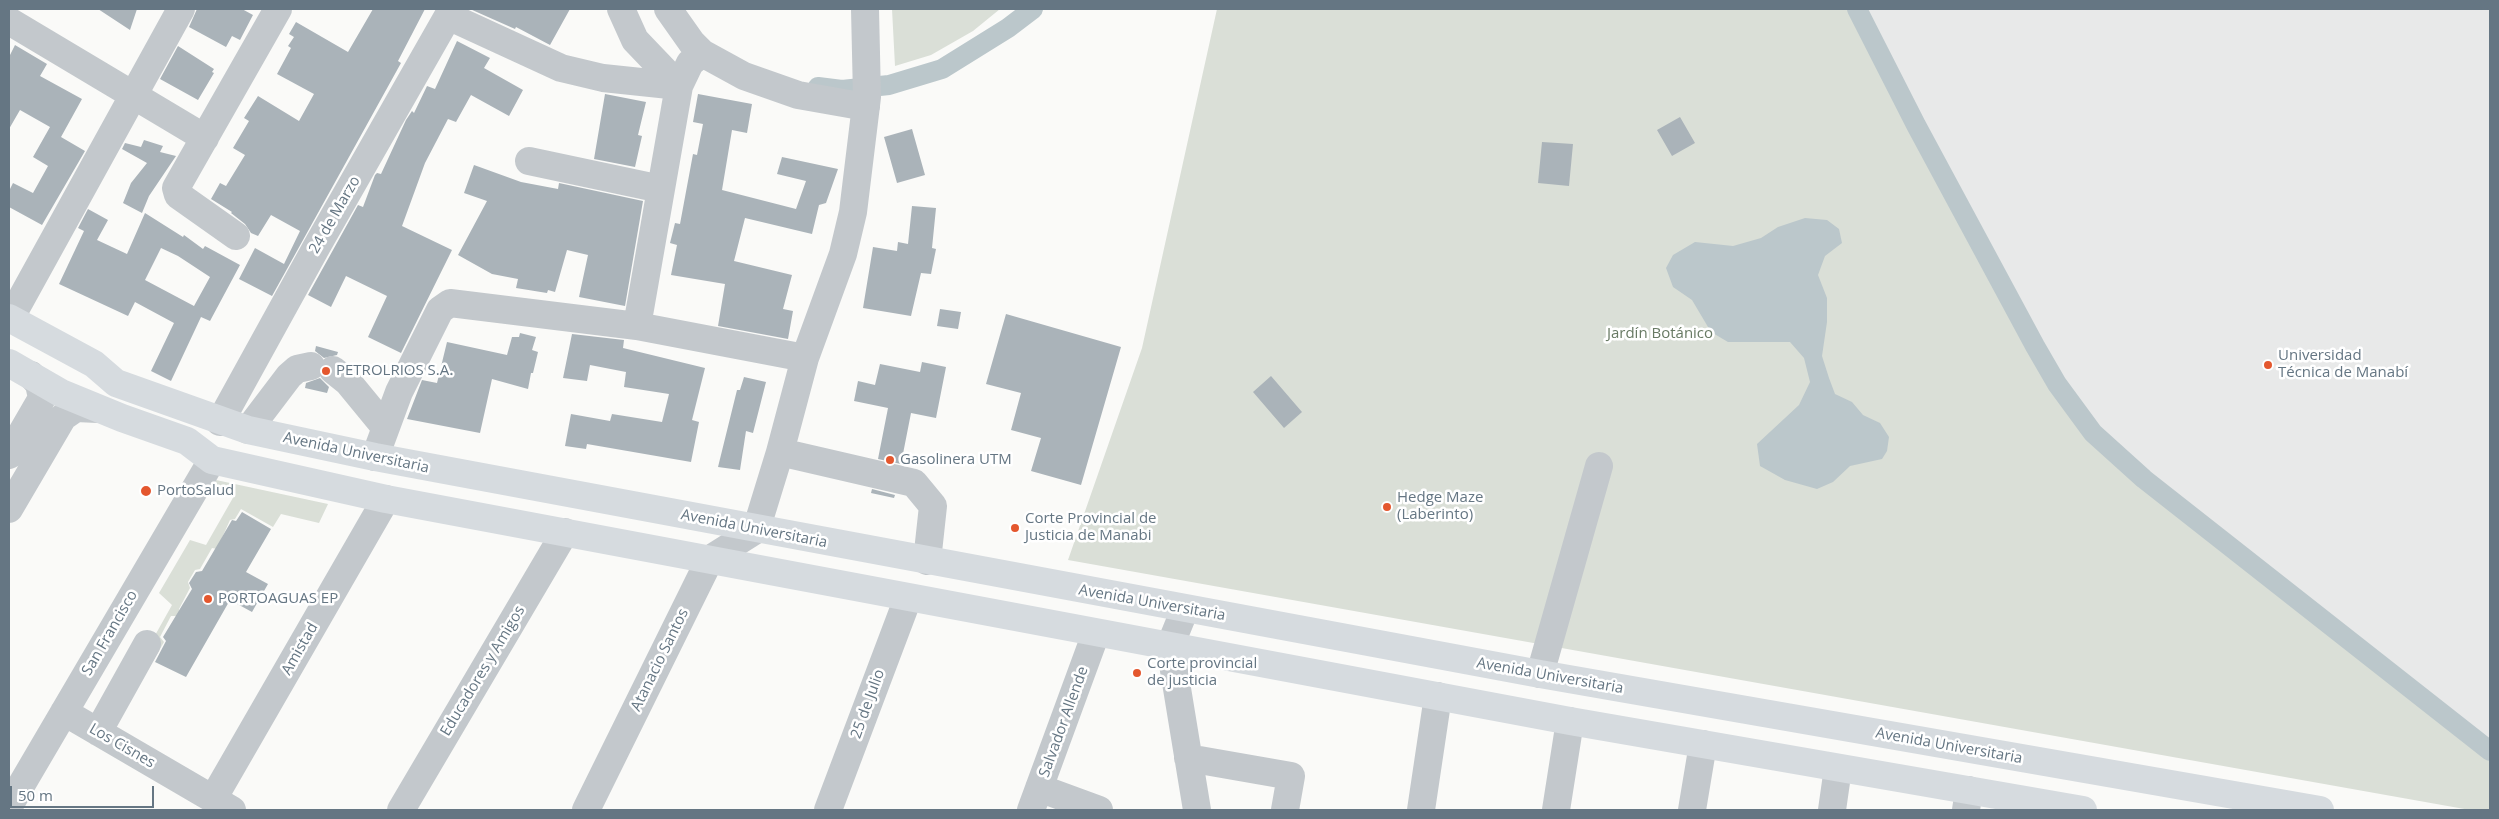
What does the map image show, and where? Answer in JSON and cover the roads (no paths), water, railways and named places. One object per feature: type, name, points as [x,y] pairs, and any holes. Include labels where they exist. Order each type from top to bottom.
[{"type":"main road","name":"Avenida Universitaria","points":[[9,318],[94,364],[116,383],[161,397],[220,422],[248,430],[375,457],[756,530],[1185,609],[1540,674],[2320,810]]},
{"type":"main road","points":[[20,369],[62,393],[98,409],[187,441],[212,460],[386,499],[1570,721],[1838,768],[1968,800],[2083,810]]},
{"type":"street","points":[[9,318],[181,9]]},
{"type":"street","points":[[236,236],[178,195],[176,188],[178,181],[205,138],[278,9]]},
{"type":"street","points":[[621,9],[635,40],[679,86]]},
{"type":"street","points":[[668,9],[682,31],[702,53],[744,76],[779,89],[820,100],[866,92]]},
{"type":"street","points":[[710,559],[756,530],[780,452],[805,358],[843,254],[858,182],[866,92],[865,9]]},
{"type":"street","points":[[450,12],[561,68],[603,78],[679,86]]},
{"type":"street","name":"24 de Marzo","points":[[220,422],[317,246],[450,12]]},
{"type":"street","points":[[9,21],[205,138]]},
{"type":"street","points":[[637,326],[679,86],[690,63],[702,53]]},
{"type":"street","points":[[529,160],[661,189]]},
{"type":"street","points":[[375,457],[399,392],[440,310],[446,305],[460,303],[637,326],[805,358]]},
{"type":"street","points":[[248,430],[289,376],[297,369],[322,368],[348,382],[385,427]]},
{"type":"street","points":[[14,446],[42,398],[40,384],[20,369]]},
{"type":"street","points":[[9,510],[63,417],[70,411],[83,407],[98,409]]},
{"type":"street","points":[[14,446],[33,430],[40,432],[44,436],[45,447]]},
{"type":"street","points":[[780,452],[914,483],[933,506],[927,561]]},
{"type":"street","name":"San Francisco","points":[[9,806],[212,460]]},
{"type":"street","points":[[1540,674],[1600,466]]},
{"type":"street","name":"Amistad","points":[[223,805],[386,499]]},
{"type":"street","name":"Educadores y Amigos","points":[[401,810],[565,532]]},
{"type":"street","name":"Atanacio Santos","points":[[586,810],[710,559]]},
{"type":"street","name":"25 de Julio","points":[[828,810],[908,598]]},
{"type":"street","points":[[1185,609],[1170,646],[1197,810]]},
{"type":"street","name":"Salvador Allende","points":[[1035,799],[1096,633]]},
{"type":"street","points":[[98,732],[147,644]]},
{"type":"street","points":[[1421,810],[1438,696]]},
{"type":"street","name":"Los Cisnes","points":[[64,712],[223,805]]},
{"type":"street","points":[[1556,810],[1570,721]]},
{"type":"street","points":[[1692,810],[1703,744]]},
{"type":"street","points":[[1188,758],[1291,776],[1285,810]]},
{"type":"street","points":[[1832,810],[1838,768]]},
{"type":"street","points":[[1035,799],[1099,810]]},
{"type":"waterway","points":[[818,87],[842,90],[889,85],[942,69],[1008,28],[1033,9]]},
{"type":"waterway","points":[[1857,9],[1916,125],[2035,346],[2057,384],[2093,433],[2144,479],[2490,751]]},
{"type":"place","name":"Universidad Técnica de Manabí","points":[[2268,365]]},
{"type":"place","name":"PETROLRIOS S.A.","points":[[326,371]]},
{"type":"place","name":"Gasolinera UTM","points":[[890,460]]},
{"type":"place","name":"PortoSalud","points":[[146,491]]},
{"type":"place","name":"Hedge Maze (Laberinto)","points":[[1387,507]]},
{"type":"place","name":"Corte Provincial de Justicia de Manabi","points":[[1015,528]]},
{"type":"place","name":"PORTOAGUAS EP","points":[[208,599]]},
{"type":"place","name":"Corte provincial de justicia","points":[[1137,673]]},
{"type":"park label","name":"Jardín Botánico","points":[[1660,334]]}]
